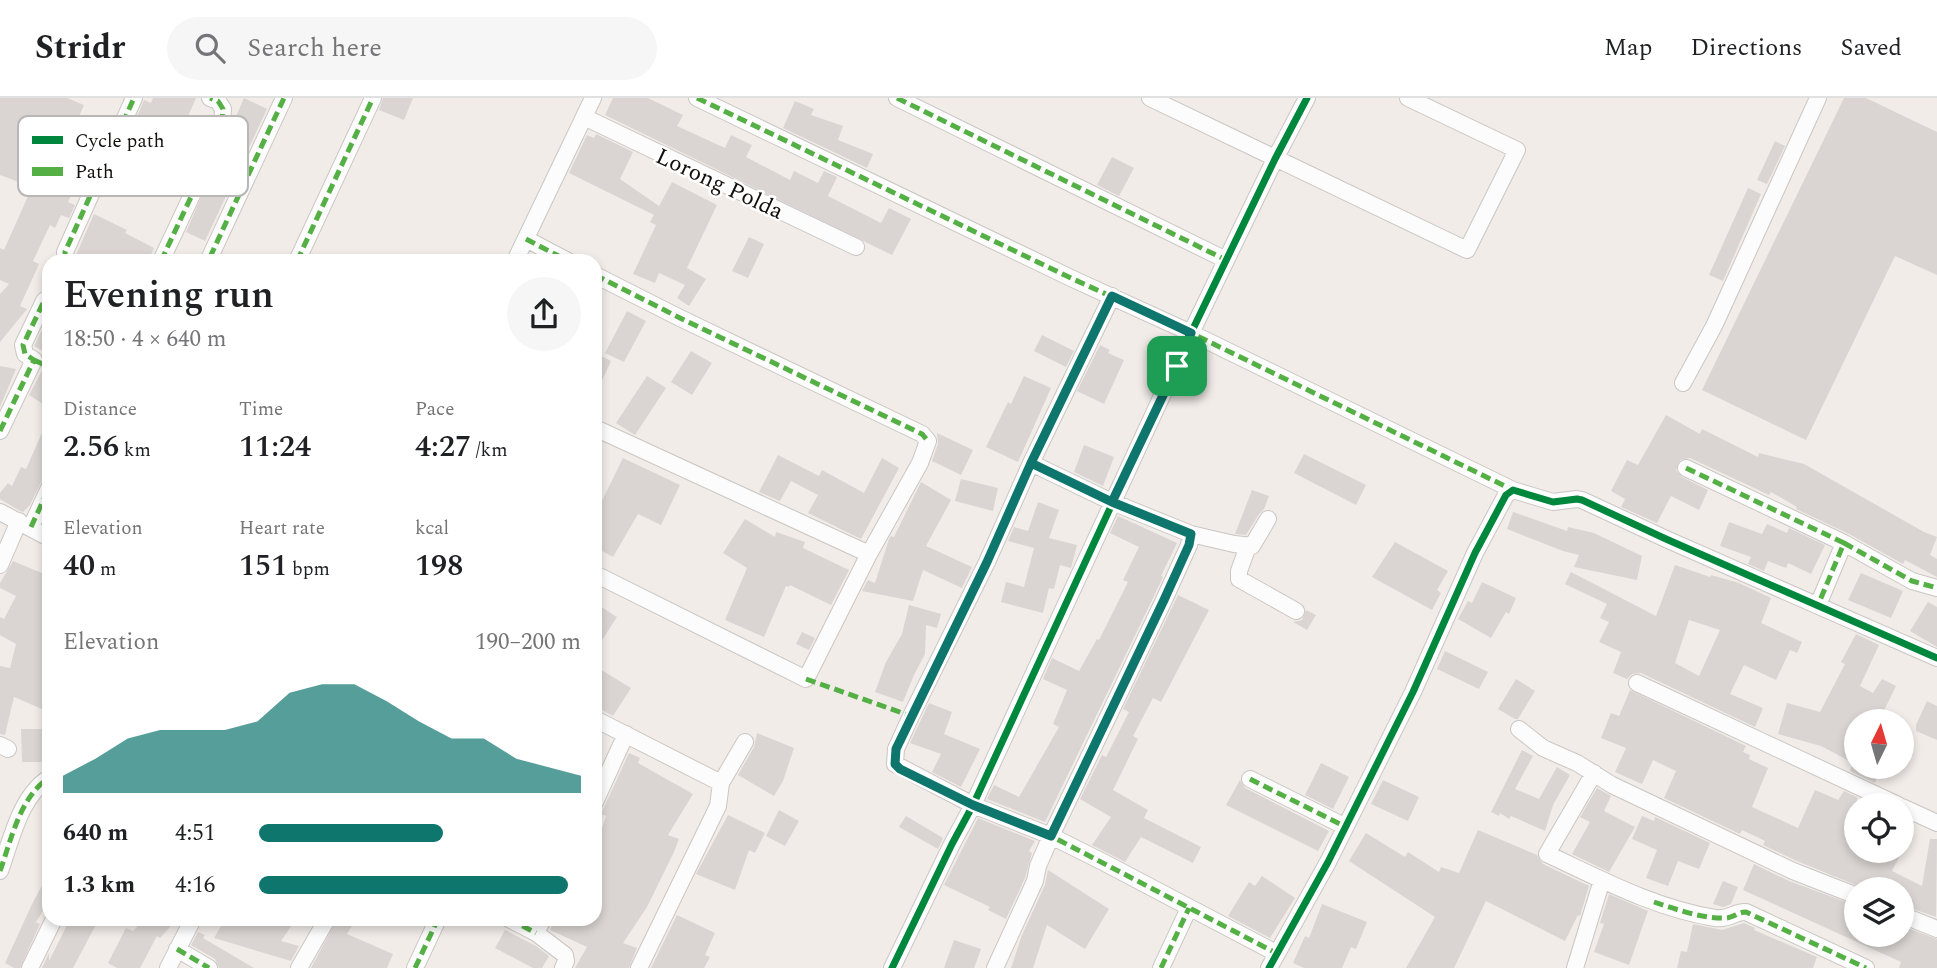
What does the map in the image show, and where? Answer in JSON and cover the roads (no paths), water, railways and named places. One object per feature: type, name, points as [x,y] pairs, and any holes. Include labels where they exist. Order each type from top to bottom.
[{"type":"street","points":[[126,116],[134,98]]},
{"type":"street","points":[[210,98],[218,101],[223,109],[223,116]]},
{"type":"street","points":[[248,175],[284,98]]},
{"type":"street","points":[[300,254],[373,98]]},
{"type":"street","points":[[518,254],[593,98]]},
{"type":"street","points":[[697,98],[1513,490],[1553,502],[1577,499],[1937,658]]},
{"type":"street","points":[[897,98],[1226,260]]},
{"type":"street","points":[[1150,98],[1467,250],[1517,149],[1408,98]]},
{"type":"street","points":[[892,968],[973,805],[1191,333],[1307,98]]},
{"type":"street","points":[[1683,383],[1714,326],[1818,98]]},
{"type":"street","name":"Lorong Polda","points":[[584,117],[856,247]]},
{"type":"street","points":[[65,254],[90,196]]},
{"type":"street","points":[[164,254],[192,196]]},
{"type":"street","points":[[211,254],[238,196]]},
{"type":"street","points":[[526,239],[555,254]]},
{"type":"street","points":[[602,279],[922,434],[928,441],[920,463],[869,554],[806,679],[602,577]]},
{"type":"street","points":[[1112,296],[896,749],[895,764],[973,805],[1051,836],[1189,908],[1273,961],[1328,862],[1413,692],[1475,552],[1506,495],[1513,490]]},
{"type":"street","points":[[0,431],[41,363],[25,354],[23,345],[42,305]]},
{"type":"street","points":[[602,431],[869,554]]},
{"type":"street","points":[[1031,463],[1112,502],[1191,534],[1252,546],[1268,519]]},
{"type":"street","points":[[1686,468],[1844,542],[1912,581],[1937,588]]},
{"type":"street","points":[[0,565],[42,498]]},
{"type":"street","points":[[0,512],[42,534]]},
{"type":"street","points":[[995,968],[1035,881],[1038,866],[1051,836],[1164,600],[1189,545],[1191,534]]},
{"type":"street","points":[[1818,605],[1844,542]]},
{"type":"street","points":[[1248,546],[1239,571],[1239,579],[1296,611]]},
{"type":"street","points":[[1637,683],[1872,793]]},
{"type":"street","points":[[602,722],[722,783]]},
{"type":"street","points":[[1519,729],[1543,748],[1594,773],[1617,788],[1793,870],[1844,891]]},
{"type":"street","points":[[602,787],[626,734]]},
{"type":"street","points":[[639,968],[718,806],[722,783],[745,742]]},
{"type":"street","points":[[1594,773],[1546,853],[1646,899],[1716,918],[1728,918],[1746,912],[1866,968]]},
{"type":"street","points":[[1250,779],[1344,826]]},
{"type":"street","points":[[0,871],[24,808],[36,788],[42,783]]},
{"type":"street","points":[[1914,812],[1937,823]]},
{"type":"street","points":[[1575,968],[1602,880]]},
{"type":"street","points":[[1161,968],[1189,908]]},
{"type":"street","points":[[1914,920],[1937,929]]},
{"type":"street","points":[[30,968],[51,926]]},
{"type":"street","points":[[168,968],[189,926]]},
{"type":"street","points":[[299,968],[323,926]]},
{"type":"street","points":[[415,968],[435,926]]},
{"type":"street","points":[[540,926],[565,955],[563,968]]},
{"type":"street","points":[[177,949],[209,968]]}]
